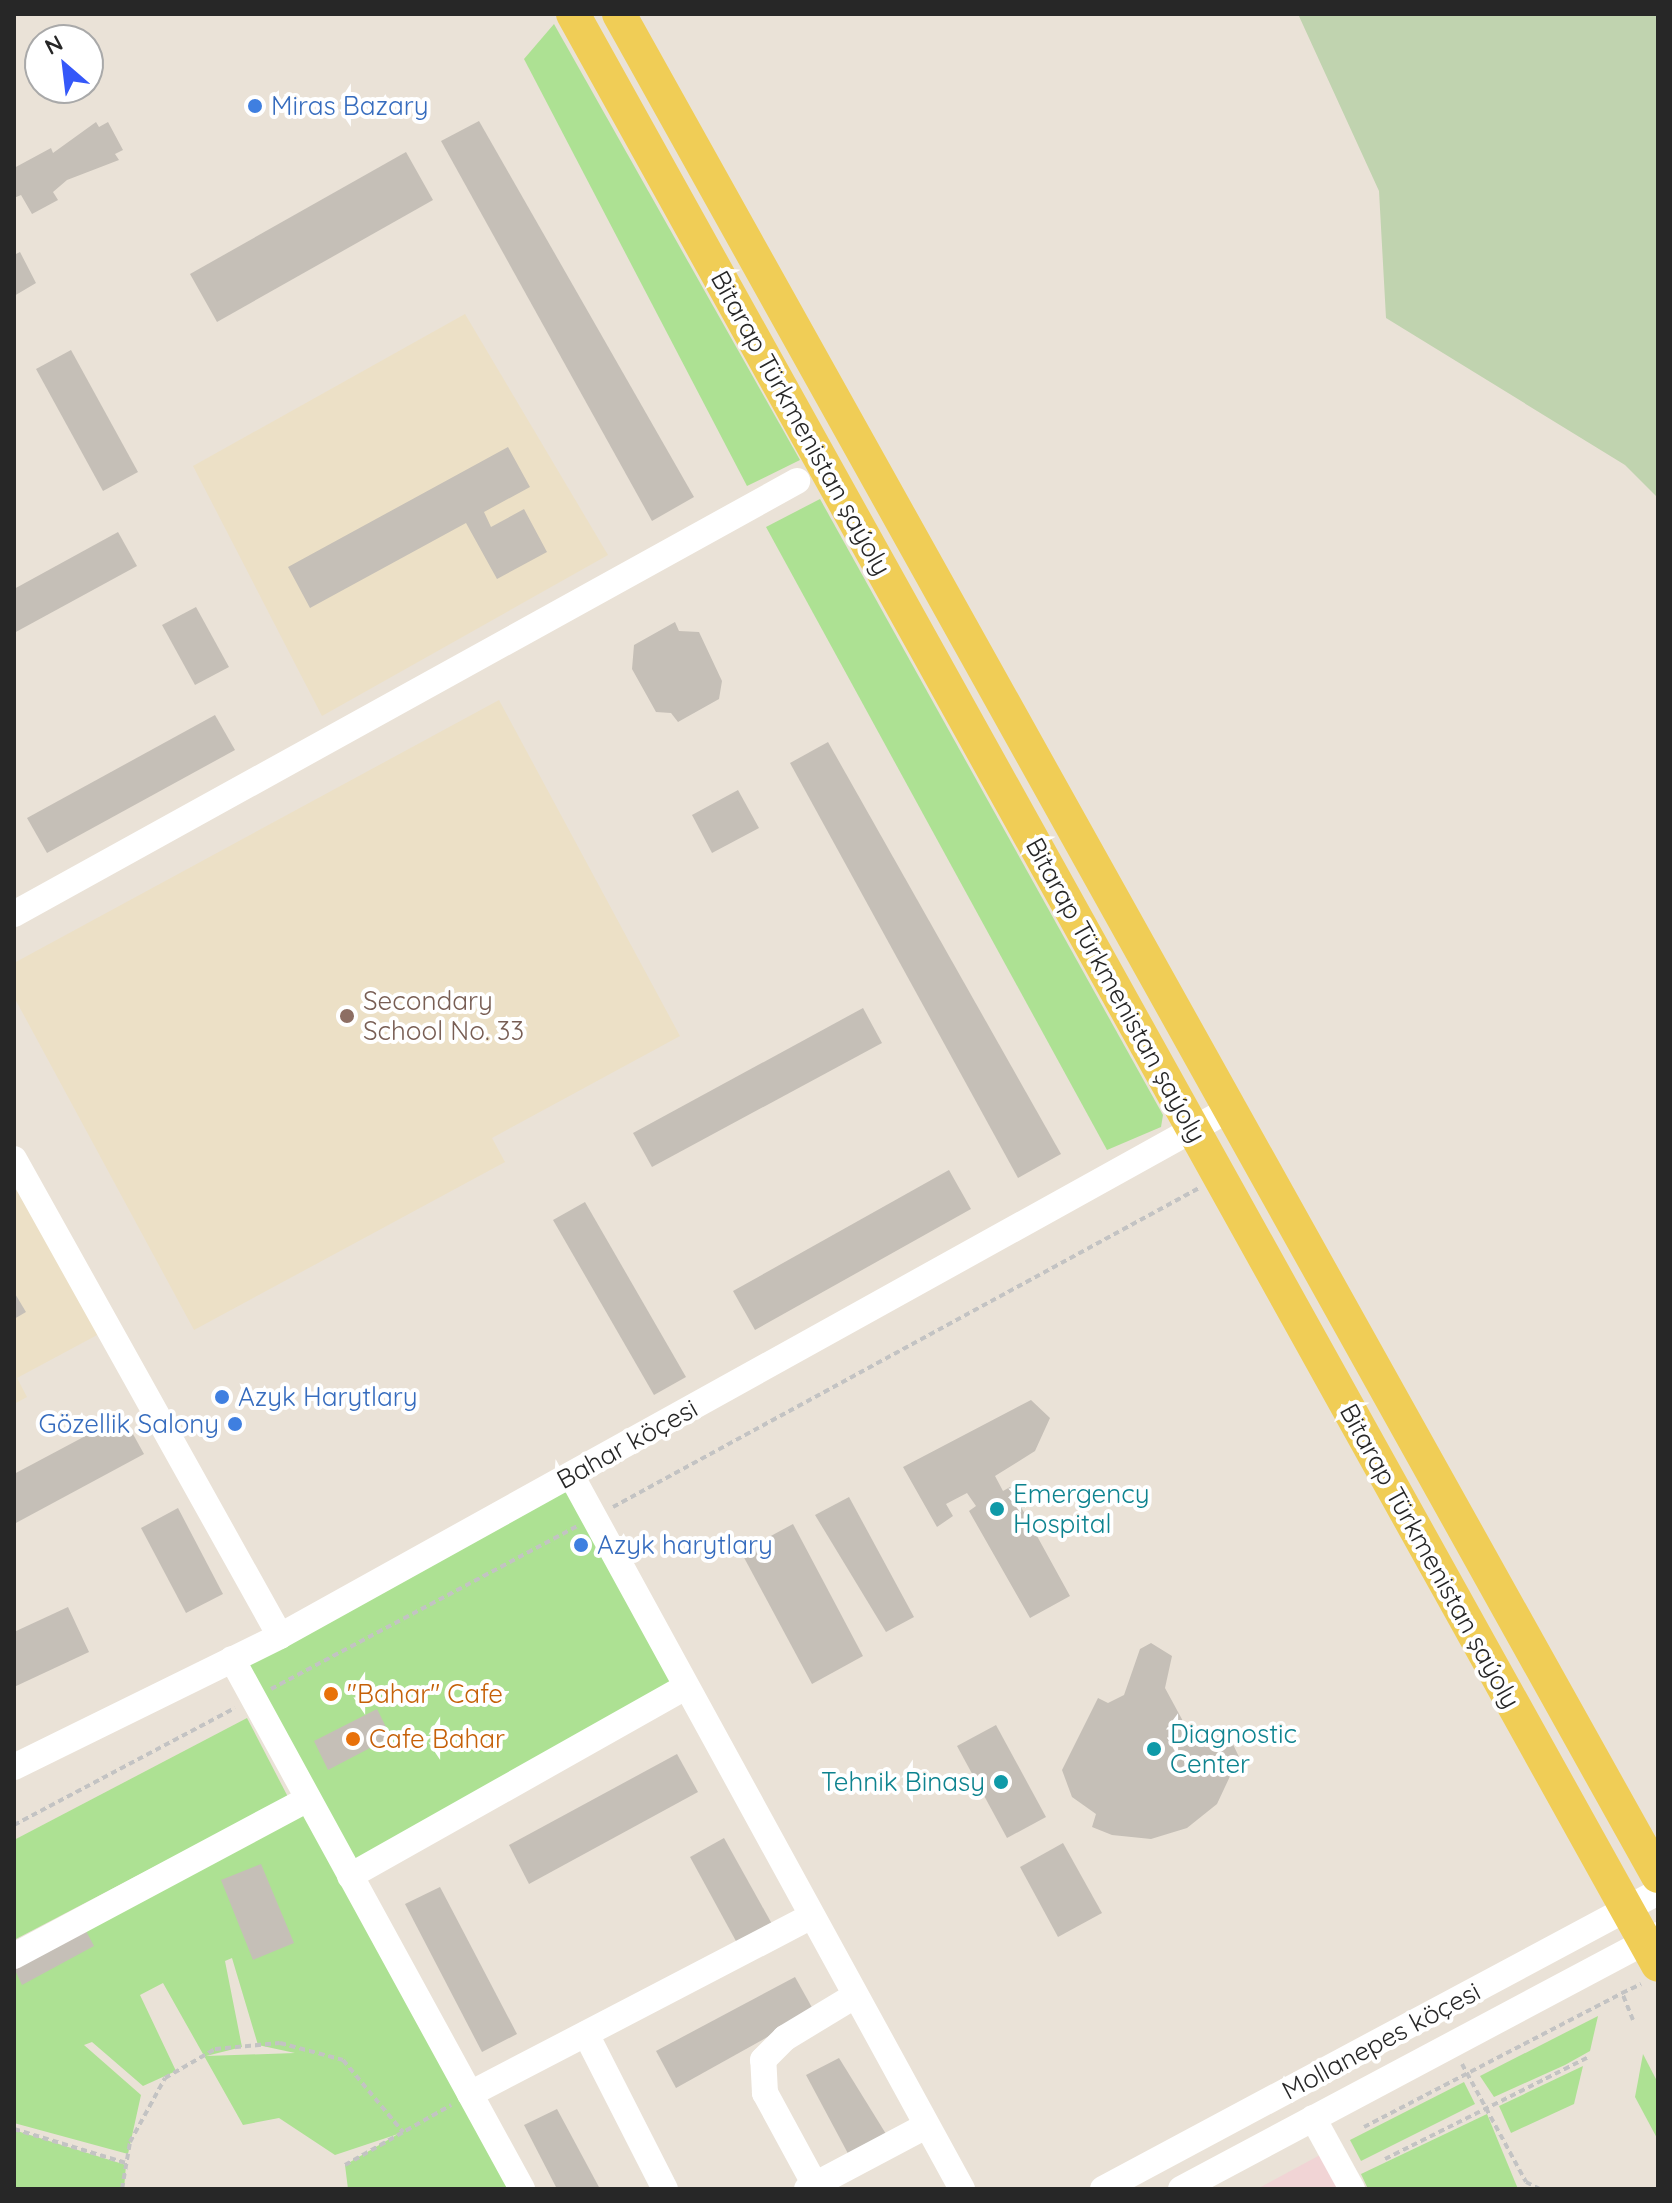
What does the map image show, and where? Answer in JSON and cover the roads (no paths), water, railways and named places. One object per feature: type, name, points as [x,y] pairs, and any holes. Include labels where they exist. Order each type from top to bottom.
[{"type":"main road","name":"Bitarap Türkmenistan şaýoly","points":[[573,14],[1652,1956]]},
{"type":"main road","name":"Bitarap Türkmenistan şaýoly","points":[[619,14],[1233,1107],[1658,1876]]},
{"type":"street","points":[[14,914],[797,481]]},
{"type":"street","name":"Bahar köçesi","points":[[14,1767],[280,1636],[1233,1107]]},
{"type":"street","points":[[14,1159],[280,1636]]},
{"type":"street","points":[[571,1475],[808,1918],[962,2189]]},
{"type":"street","points":[[232,1659],[522,2189]]},
{"type":"street","points":[[350,1876],[685,1687]]},
{"type":"street","points":[[14,1956],[308,1799]]},
{"type":"street","name":"Mollanepes köçesi","points":[[1103,2189],[1658,1892]]},
{"type":"street","points":[[470,2094],[808,1918]]},
{"type":"street","name":"Mollanepes köçesi","points":[[1181,2189],[1451,2044],[1652,1956]]},
{"type":"street","points":[[853,1997],[785,2038],[763,2060],[765,2093],[811,2187],[926,2126]]},
{"type":"street","points":[[586,2034],[665,2189]]},
{"type":"street","points":[[1313,2118],[1352,2189]]},
{"type":"place","name":"Miras Bazary","points":[[255,106]]},
{"type":"place","name":"Secondary School No. 33","points":[[347,1016]]},
{"type":"place","name":"Azyk Harytlary","points":[[222,1397]]},
{"type":"place","name":"Gözellik Salony","points":[[235,1424]]},
{"type":"place","name":"Emergency Hospital","points":[[997,1509]]},
{"type":"place","name":"Azyk harytlary","points":[[581,1545]]},
{"type":"place","name":"\"Bahar\" Cafe","points":[[331,1694]]},
{"type":"place","name":"Cafe Bahar","points":[[353,1739]]},
{"type":"place","name":"Diagnostic Center","points":[[1154,1749]]},
{"type":"place","name":"Tehnik Binasy","points":[[1001,1782]]}]
